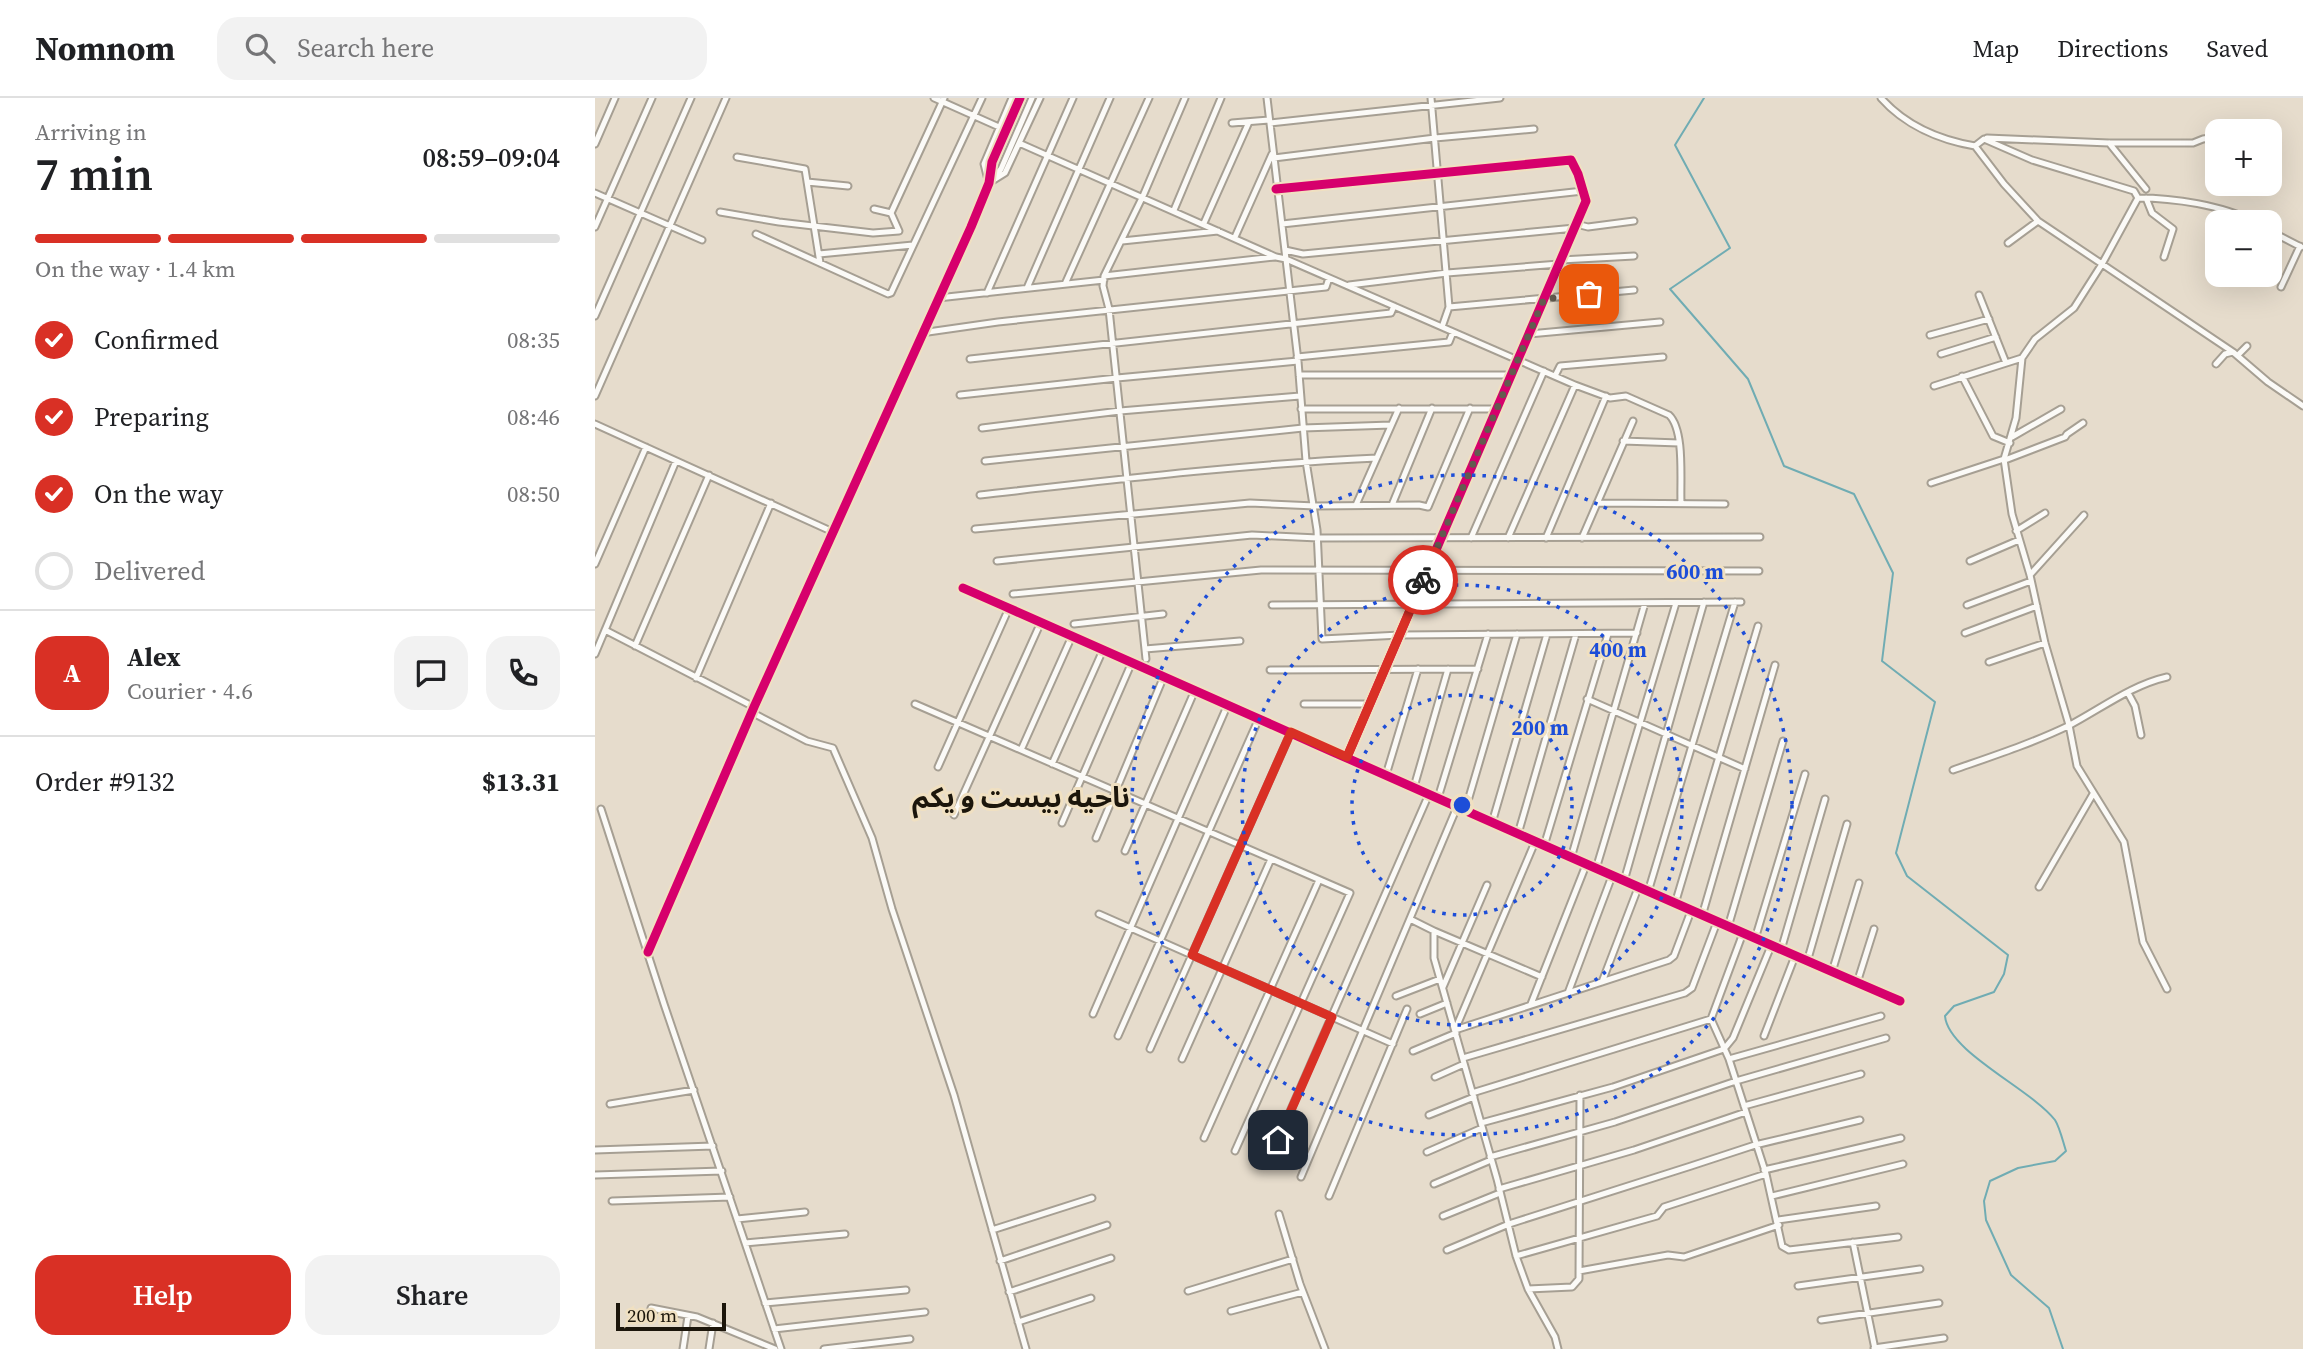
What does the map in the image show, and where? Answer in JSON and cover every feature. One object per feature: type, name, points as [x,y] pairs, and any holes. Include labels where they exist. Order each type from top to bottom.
[{"type":"street","points":[[595,144],[615,98]]},
{"type":"street","points":[[595,227],[652,98]]},
{"type":"street","points":[[595,316],[691,98]]},
{"type":"street","points":[[595,396],[726,98]]},
{"type":"street","points":[[935,98],[999,127]]},
{"type":"street","points":[[756,234],[888,294],[891,293],[982,98]]},
{"type":"street","points":[[989,183],[984,164],[1011,98]]},
{"type":"street","points":[[989,183],[991,165],[1020,98]]},
{"type":"street","points":[[647,953],[921,333],[989,183],[1001,169],[1032,98]]},
{"type":"street","points":[[989,183],[1005,173],[1040,98]]},
{"type":"street","points":[[987,293],[1073,98]]},
{"type":"street","points":[[1027,288],[1110,98]]},
{"type":"street","points":[[1065,284],[1149,98]]},
{"type":"street","points":[[1146,659],[1117,378],[1109,309],[1103,286],[1104,278],[1143,197],[1185,98]]},
{"type":"street","points":[[1174,210],[1221,98]]},
{"type":"street","points":[[1267,98],[1298,359],[1306,461],[1315,506],[1322,639],[1400,635],[1637,634]]},
{"type":"street","points":[[1431,98],[1449,307],[1443,327]]},
{"type":"street","points":[[1232,123],[1270,122],[1500,98]]},
{"type":"street","points":[[1881,98],[1907,122],[1960,143],[1975,146],[2004,184],[2039,221],[2236,353],[2268,382],[2301,402]]},
{"type":"street","points":[[720,212],[873,233],[897,232],[898,228],[891,213],[943,100]]},
{"type":"street","points":[[1204,223],[1249,122]]},
{"type":"street","points":[[1273,155],[1534,129]]},
{"type":"street","points":[[1975,146],[1984,139],[1993,137],[2109,143],[2193,143],[2205,139]]},
{"type":"street","points":[[1984,139],[2032,160],[2134,191],[2138,198]]},
{"type":"street","points":[[1019,143],[1575,385],[1606,396],[1626,396],[1669,415],[1674,418],[1679,443],[1681,503]]},
{"type":"street","points":[[2109,143],[2146,190]]},
{"type":"street","points":[[1235,237],[1273,155]]},
{"type":"street","points":[[737,157],[805,169],[820,262]]},
{"type":"street","points":[[1276,189],[1571,160],[1586,201],[1347,757]]},
{"type":"street","points":[[807,182],[848,186]]},
{"type":"street","points":[[1282,224],[1583,191]]},
{"type":"street","points":[[595,193],[702,240]]},
{"type":"street","points":[[2138,198],[2189,202],[2222,210]]},
{"type":"street","points":[[2138,198],[2074,308],[2035,339],[2022,358],[2011,440],[2005,459],[2016,531],[2031,578],[2077,766],[2125,842],[2132,894],[2143,942],[2167,989]]},
{"type":"street","points":[[2146,198],[2152,213],[2173,229],[2164,257]]},
{"type":"street","points":[[874,209],[891,213]]},
{"type":"street","points":[[1285,250],[1303,254],[1634,221]]},
{"type":"street","points":[[2008,243],[2039,221]]},
{"type":"street","points":[[1122,241],[1221,231]]},
{"type":"street","points":[[2282,237],[2301,247],[2282,285]]},
{"type":"street","points":[[819,254],[913,245]]},
{"type":"street","points":[[1346,285],[1634,256]]},
{"type":"street","points":[[938,299],[1276,257]]},
{"type":"street","points":[[921,333],[1109,309],[1290,292],[1326,287],[1329,278]]},
{"type":"street","points":[[1449,307],[1634,290]]},
{"type":"street","points":[[1979,295],[2006,363]]},
{"type":"street","points":[[970,359],[1391,313],[1394,306]]},
{"type":"street","points":[[1930,335],[1989,318]]},
{"type":"street","points":[[1529,334],[1660,322]]},
{"type":"street","points":[[960,396],[1449,342],[1453,332]]},
{"type":"street","points":[[1941,354],[1996,337]]},
{"type":"street","points":[[2216,364],[2225,354],[2236,353],[2247,346]]},
{"type":"street","points":[[1555,376],[1560,366],[1663,357]]},
{"type":"street","points":[[1934,386],[2022,358]]},
{"type":"street","points":[[1471,538],[1544,371]]},
{"type":"street","points":[[1299,375],[1512,375]]},
{"type":"street","points":[[1962,376],[1993,436],[2011,440],[2061,409]]},
{"type":"street","points":[[1508,538],[1575,385]]},
{"type":"street","points":[[982,428],[1120,411],[1300,396]]},
{"type":"street","points":[[1546,538],[1606,396]]},
{"type":"street","points":[[1356,505],[1399,408]]},
{"type":"street","points":[[1392,505],[1432,408]]},
{"type":"street","points":[[975,529],[1250,503],[1428,507],[1470,408]]},
{"type":"street","points":[[1301,409],[1497,409]]},
{"type":"street","points":[[1582,538],[1633,421]]},
{"type":"street","points":[[595,424],[833,532]]},
{"type":"street","points":[[1931,483],[2065,437],[2083,424]]},
{"type":"street","points":[[985,461],[1303,428],[1391,425]]},
{"type":"street","points":[[1623,441],[1679,443]]},
{"type":"street","points":[[595,564],[646,447]]},
{"type":"street","points":[[979,495],[1306,461],[1377,458]]},
{"type":"street","points":[[595,654],[676,461]]},
{"type":"street","points":[[635,646],[709,475]]},
{"type":"street","points":[[696,678],[771,503]]},
{"type":"street","points":[[1597,503],[1725,504]]},
{"type":"street","points":[[2016,531],[2045,513]]},
{"type":"street","points":[[1967,605],[2031,578],[2084,515]]},
{"type":"street","points":[[997,561],[1252,536],[1760,537]]},
{"type":"street","points":[[1970,561],[2019,540]]},
{"type":"street","points":[[1013,594],[1261,570],[1759,570]]},
{"type":"street","points":[[963,588],[1900,1002]]},
{"type":"street","points":[[1272,605],[1738,602],[1649,892]]},
{"type":"street","points":[[1571,858],[1645,603]]},
{"type":"street","points":[[1596,869],[1676,603]]},
{"type":"street","points":[[1624,881],[1704,603]]},
{"type":"street","points":[[1965,632],[2037,606]]},
{"type":"street","points":[[937,767],[1009,608]]},
{"type":"street","points":[[1074,624],[1163,614]]},
{"type":"street","points":[[954,815],[1041,622]]},
{"type":"street","points":[[1675,904],[1758,626]]},
{"type":"street","points":[[605,629],[807,741],[829,746],[837,757],[871,838],[954,1095],[1026,1349]]},
{"type":"street","points":[[1438,798],[1488,634]]},
{"type":"street","points":[[1465,811],[1517,634]]},
{"type":"street","points":[[1492,823],[1547,634]]},
{"type":"street","points":[[1518,834],[1576,634]]},
{"type":"street","points":[[1544,846],[1608,634]]},
{"type":"street","points":[[1021,750],[1072,636]]},
{"type":"street","points":[[1145,649],[1240,641]]},
{"type":"street","points":[[1989,662],[2045,643]]},
{"type":"street","points":[[1052,764],[1103,650]]},
{"type":"street","points":[[1062,822],[1132,662]]},
{"type":"street","points":[[1702,916],[1775,665]]},
{"type":"street","points":[[1386,775],[1418,669]]},
{"type":"street","points":[[1414,787],[1448,669]]},
{"type":"street","points":[[1270,670],[1478,669]]},
{"type":"street","points":[[1096,838],[1164,677]]},
{"type":"street","points":[[1954,770],[2024,745],[2069,725],[2150,681],[2167,677]]},
{"type":"street","points":[[1125,851],[1195,690]]},
{"type":"street","points":[[2128,693],[2135,706],[2141,735]]},
{"type":"street","points":[[1587,699],[1745,769]]},
{"type":"street","points":[[915,704],[1348,892],[1349,895],[1235,1151]]},
{"type":"street","points":[[1093,1014],[1227,704]]},
{"type":"street","points":[[1304,704],[1370,704]]},
{"type":"street","points":[[1118,1036],[1259,718]]},
{"type":"street","points":[[1150,1049],[1291,732]]},
{"type":"street","points":[[1728,927],[1783,741]]},
{"type":"street","points":[[1755,939],[1805,774]]},
{"type":"street","points":[[1267,1164],[1429,794]]},
{"type":"street","points":[[2039,887],[2093,794]]},
{"type":"street","points":[[1781,950],[1825,799]]},
{"type":"street","points":[[1301,1177],[1457,807]]},
{"type":"street","points":[[601,809],[781,1349]]},
{"type":"street","points":[[1807,962],[1847,824]]},
{"type":"street","points":[[1455,1032],[1535,842]]},
{"type":"street","points":[[1182,1059],[1271,859]]},
{"type":"street","points":[[1531,1003],[1586,865]]},
{"type":"street","points":[[1568,993],[1612,876]]},
{"type":"street","points":[[1204,1138],[1319,880]]},
{"type":"street","points":[[1832,972],[1859,883]]},
{"type":"street","points":[[1443,987],[1487,885]]},
{"type":"street","points":[[1602,982],[1639,888]]},
{"type":"street","points":[[1413,1051],[1531,1003],[1669,960],[1674,956],[1691,911]]},
{"type":"street","points":[[1099,914],[1393,1044]]},
{"type":"street","points":[[1410,919],[1542,977]]},
{"type":"street","points":[[1435,1077],[1464,1061],[1689,991],[1717,922]]},
{"type":"street","points":[[1857,983],[1874,929]]},
{"type":"street","points":[[1434,931],[1434,958],[1516,1256],[1528,1289],[1555,1337],[1558,1349]]},
{"type":"street","points":[[1743,933],[1711,1018],[1729,1059],[1765,1172],[1782,1246],[1785,1249],[1898,1237]]},
{"type":"street","points":[[1427,1152],[1482,1126],[1724,1049],[1733,1038],[1771,946]]},
{"type":"street","points":[[1764,1036],[1795,956]]},
{"type":"street","points":[[1396,996],[1440,979]]},
{"type":"street","points":[[1420,1014],[1447,1003]]},
{"type":"street","points":[[1329,1196],[1407,1009]]},
{"type":"street","points":[[1729,1059],[1881,1016]]},
{"type":"street","points":[[1429,1115],[1473,1095],[1711,1018]]},
{"type":"street","points":[[1434,1184],[1491,1159],[1615,1122],[1736,1081],[1886,1038]]},
{"type":"street","points":[[1443,1216],[1499,1191],[1634,1150],[1745,1109],[1861,1074]]},
{"type":"street","points":[[610,1104],[694,1090]]},
{"type":"street","points":[[1528,1289],[1572,1287],[1579,1279],[1580,1096]]},
{"type":"street","points":[[1447,1250],[1509,1224],[1755,1146],[1860,1121]]},
{"type":"street","points":[[1516,1256],[1657,1216],[1664,1207],[1765,1172],[1901,1138]]},
{"type":"street","points":[[595,1150],[713,1146]]},
{"type":"street","points":[[1772,1196],[1903,1164]]},
{"type":"street","points":[[595,1175],[722,1171]]},
{"type":"street","points":[[612,1201],[730,1197]]},
{"type":"street","points":[[992,1230],[1092,1198]]},
{"type":"street","points":[[1579,1271],[1656,1256],[1684,1257],[1778,1222],[1876,1206]]},
{"type":"street","points":[[737,1219],[804,1212]]},
{"type":"street","points":[[1279,1214],[1303,1292],[1325,1349]]},
{"type":"street","points":[[1000,1261],[1107,1225]]},
{"type":"street","points":[[745,1242],[845,1234]]},
{"type":"street","points":[[1853,1242],[1875,1348],[1944,1338]]},
{"type":"street","points":[[1009,1292],[1111,1258]]},
{"type":"street","points":[[1188,1291],[1293,1259]]},
{"type":"street","points":[[1797,1286],[1920,1269]]},
{"type":"street","points":[[765,1303],[906,1290]]},
{"type":"street","points":[[1231,1311],[1303,1292]]},
{"type":"street","points":[[1019,1322],[1091,1298]]},
{"type":"street","points":[[1821,1320],[1939,1303]]},
{"type":"street","points":[[651,1308],[713,1323],[775,1349]]},
{"type":"street","points":[[774,1329],[925,1312]]},
{"type":"street","points":[[683,1349],[688,1315]]},
{"type":"street","points":[[709,1349],[713,1323]]},
{"type":"street","points":[[824,1349],[910,1339]]},
{"type":"waterway","points":[[1704,98],[1675,145],[1730,248],[1670,289],[1748,379],[1784,466],[1854,494],[1893,573],[1882,661],[1935,702],[1896,853],[1907,876],[2008,955],[2004,974],[1994,992],[1954,1006],[1945,1016],[1950,1030],[1960,1043],[2044,1108],[2055,1120],[2060,1131],[2066,1151],[2055,1161],[2018,1168],[1990,1181],[1984,1201],[1986,1220],[2011,1275],[2049,1308],[2063,1349]]},
{"type":"cycle path","points":[[648,952],[754,707],[971,227],[989,183],[992,162],[1020,98]]},
{"type":"cycle path","points":[[1276,189],[1571,160],[1586,201],[1347,757]]},
{"type":"cycle path","points":[[963,588],[1900,1001]]},
{"type":"way so far","points":[[1423,580],[1544,299],[1589,294]]},
{"type":"district","name":"ناحیه بیست و یکم","points":[[1021,797]]},
{"type":"route","points":[[1278,1140],[1332,1017],[1192,955],[1291,732],[1347,757],[1423,580]]}]
